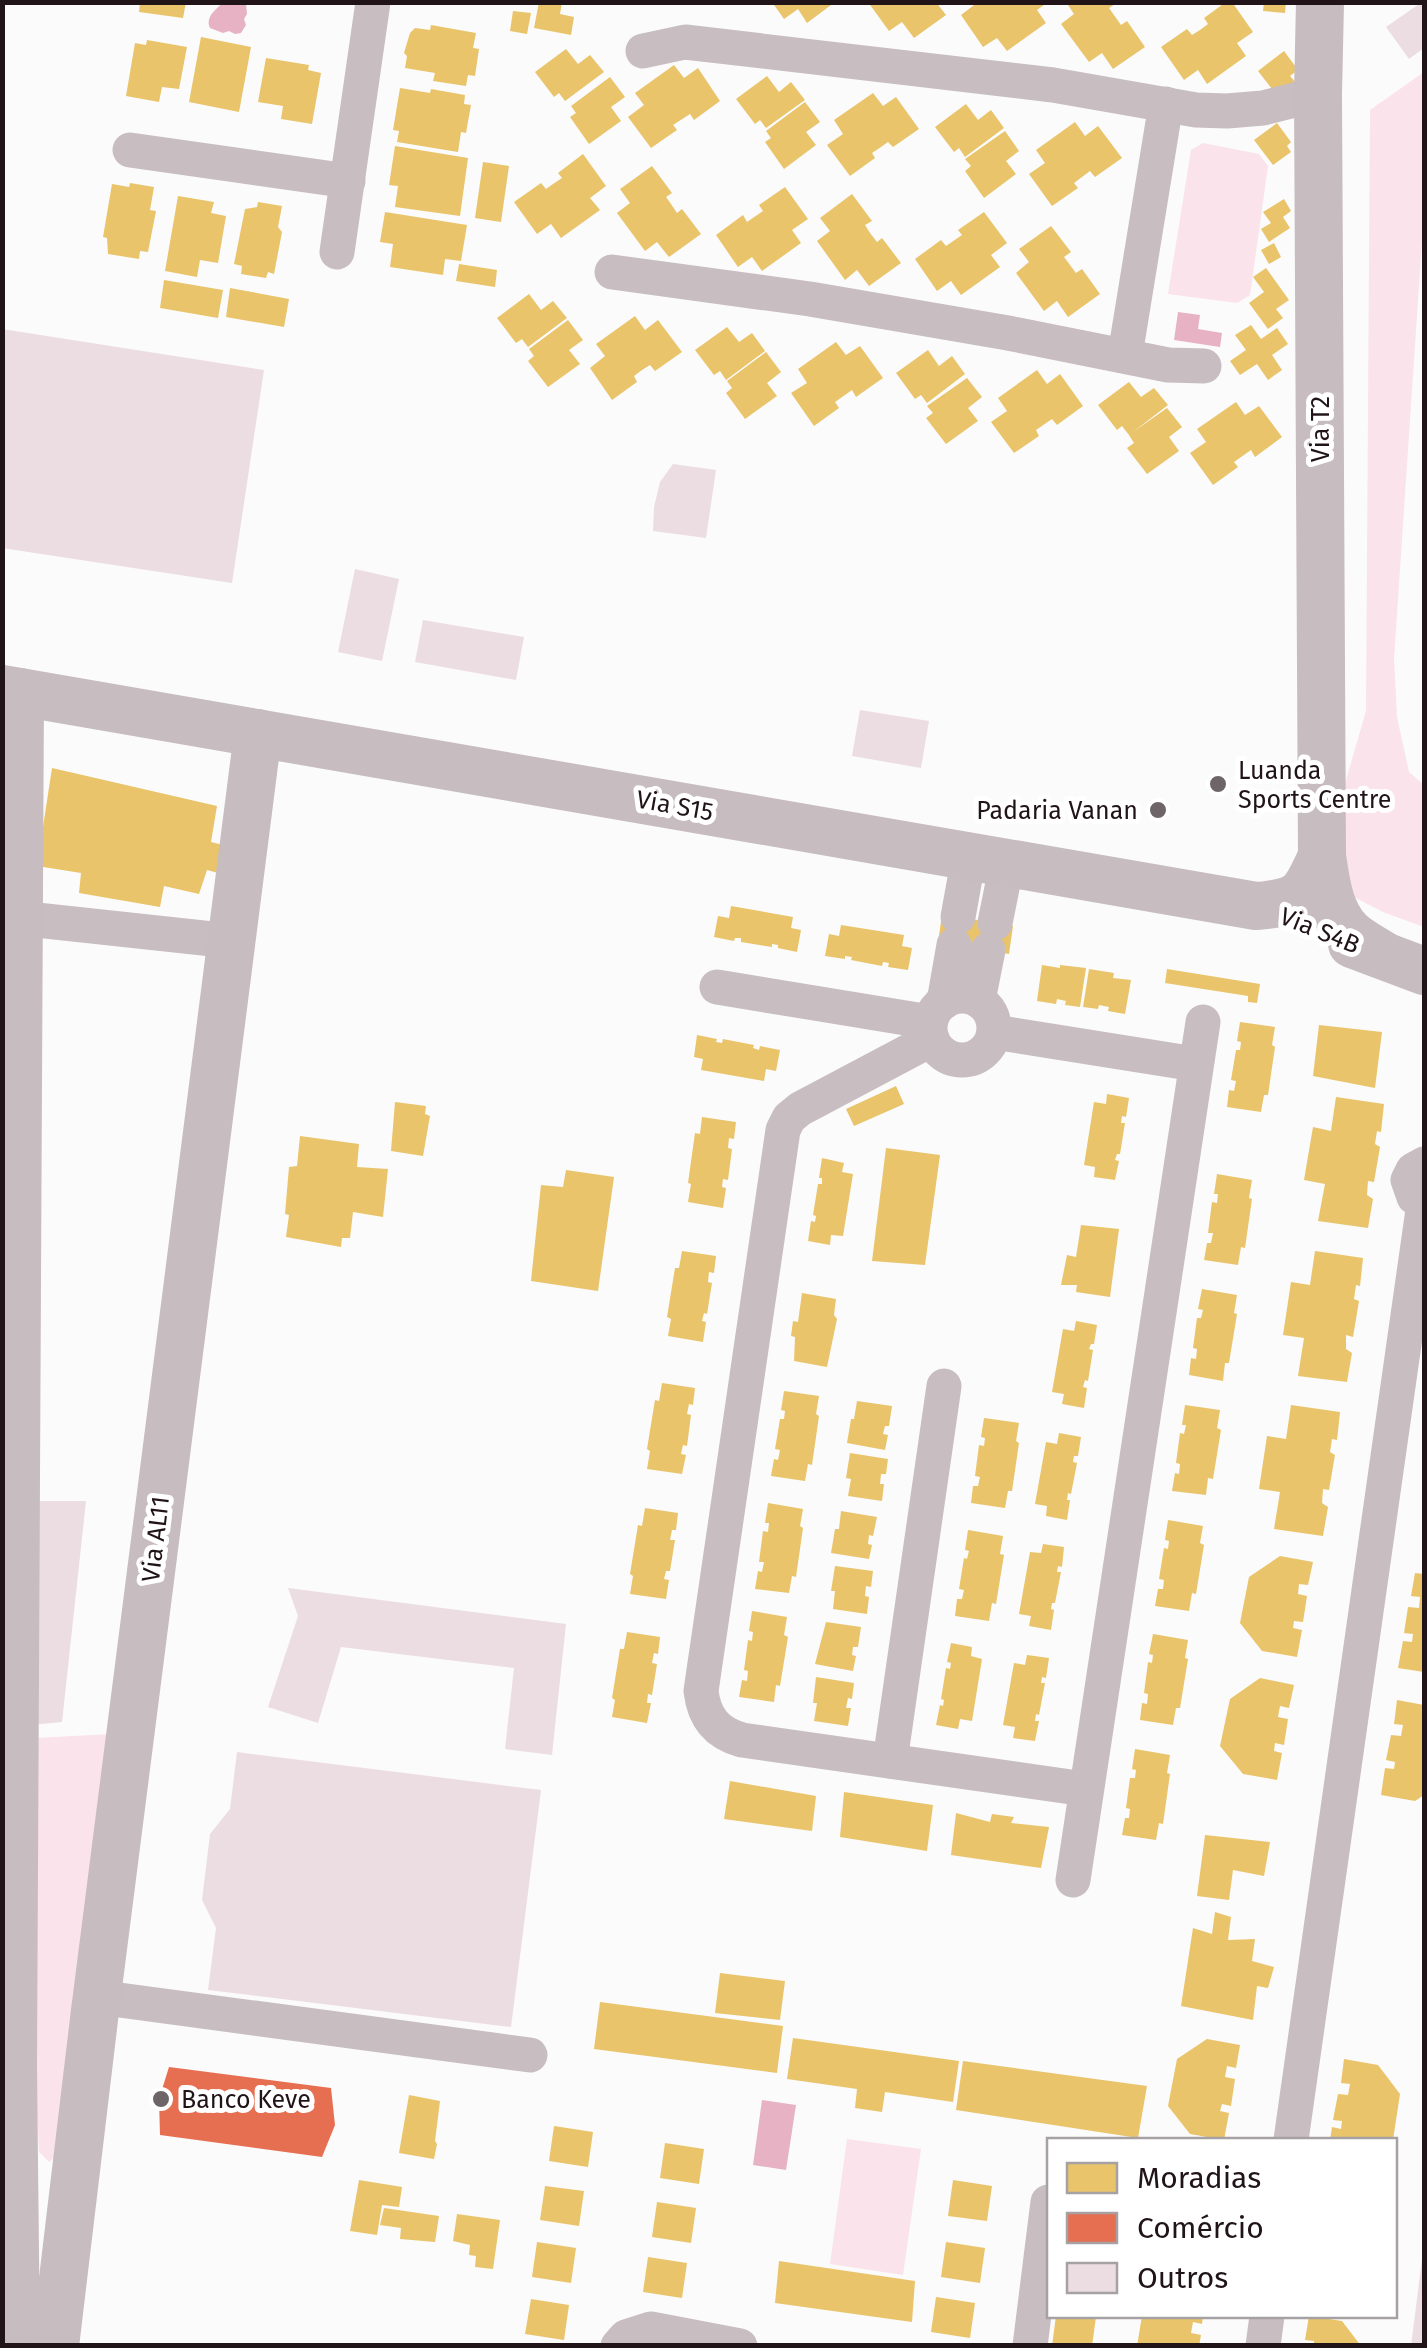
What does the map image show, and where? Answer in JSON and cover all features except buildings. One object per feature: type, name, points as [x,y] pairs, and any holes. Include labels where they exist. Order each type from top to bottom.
[{"type":"street","points":[[337,252],[372,2]]},
{"type":"street","name":"Via T2","points":[[1320,2],[1322,856]]},
{"type":"street","points":[[643,50],[686,42],[1034,83],[1196,110],[1263,108],[1318,94]]},
{"type":"street","points":[[1125,355],[1166,104]]},
{"type":"street","points":[[130,150],[348,181]]},
{"type":"street","points":[[612,272],[810,298],[1168,365],[1204,366]]},
{"type":"street","points":[[11,691],[18,918],[8,2065],[14,2147],[16,2346]]},
{"type":"street","name":"Via S15","points":[[11,691],[1256,906],[1283,904],[1306,892],[1322,856]]},
{"type":"street","name":"Via AL11","points":[[55,2346],[258,734]]},
{"type":"street","name":"Via S4B","points":[[1322,856],[1336,913],[1349,933],[1404,963]]},
{"type":"street","points":[[988,860],[974,934],[946,1016],[936,1047],[949,1058],[966,1060],[988,1048],[994,1032],[992,1017],[984,1005],[946,1016],[800,1110],[789,1118],[783,1130],[701,1691],[711,1722],[730,1737],[1085,1789]]},
{"type":"street","name":"Via S4B","points":[[1256,906],[1310,923],[1404,963]]},
{"type":"street","points":[[18,918],[231,941]]},
{"type":"street","points":[[717,987],[946,1016]]},
{"type":"street","points":[[1073,1880],[1202,1022]]},
{"type":"street","points":[[994,1032],[1195,1064]]},
{"type":"street","points":[[1291,2138],[1424,1203],[1410,1192],[1408,1180],[1413,1170],[1424,1164]]},
{"type":"street","points":[[890,1761],[944,1386]]},
{"type":"street","points":[[97,1997],[530,2055]]},
{"type":"street","points":[[14,2147],[26,2168],[37,2175],[56,2176],[78,2156]]},
{"type":"street","points":[[1030,2346],[1047,2210]]},
{"type":"street","points":[[1263,2346],[1267,2318]]},
{"type":"street","points":[[618,2346],[626,2337],[651,2329],[740,2346]]},
{"type":"shaded area","points":[[224,2],[246,3],[246,25],[241,33],[210,28],[210,17]]},
{"type":"shaded area","points":[[1424,72],[1424,211],[1394,659],[1397,717],[1409,772],[1424,785],[1424,927],[1350,895],[1341,878],[1340,801],[1366,711],[1370,110]]},
{"type":"shaded area","points":[[1203,143],[1259,154],[1268,166],[1250,295],[1237,303],[1168,294],[1191,150]]},
{"type":"shaded area","points":[[1178,312],[1200,315],[1198,329],[1222,333],[1220,347],[1174,340]]},
{"type":"shaded area","points":[[112,1734],[61,2152],[49,2162],[39,2152],[32,2007],[35,1738]]},
{"type":"shaded area","points":[[762,2100],[796,2105],[786,2170],[753,2165]]},
{"type":"shaded area","points":[[847,2139],[921,2149],[903,2275],[830,2264]]},
{"type":"place","name":"Luanda Sports Centre","points":[[1218,784]]},
{"type":"place","name":"Padaria Vanan","points":[[1158,810]]},
{"type":"place","name":"Banco Keve","points":[[161,2099]]}]
